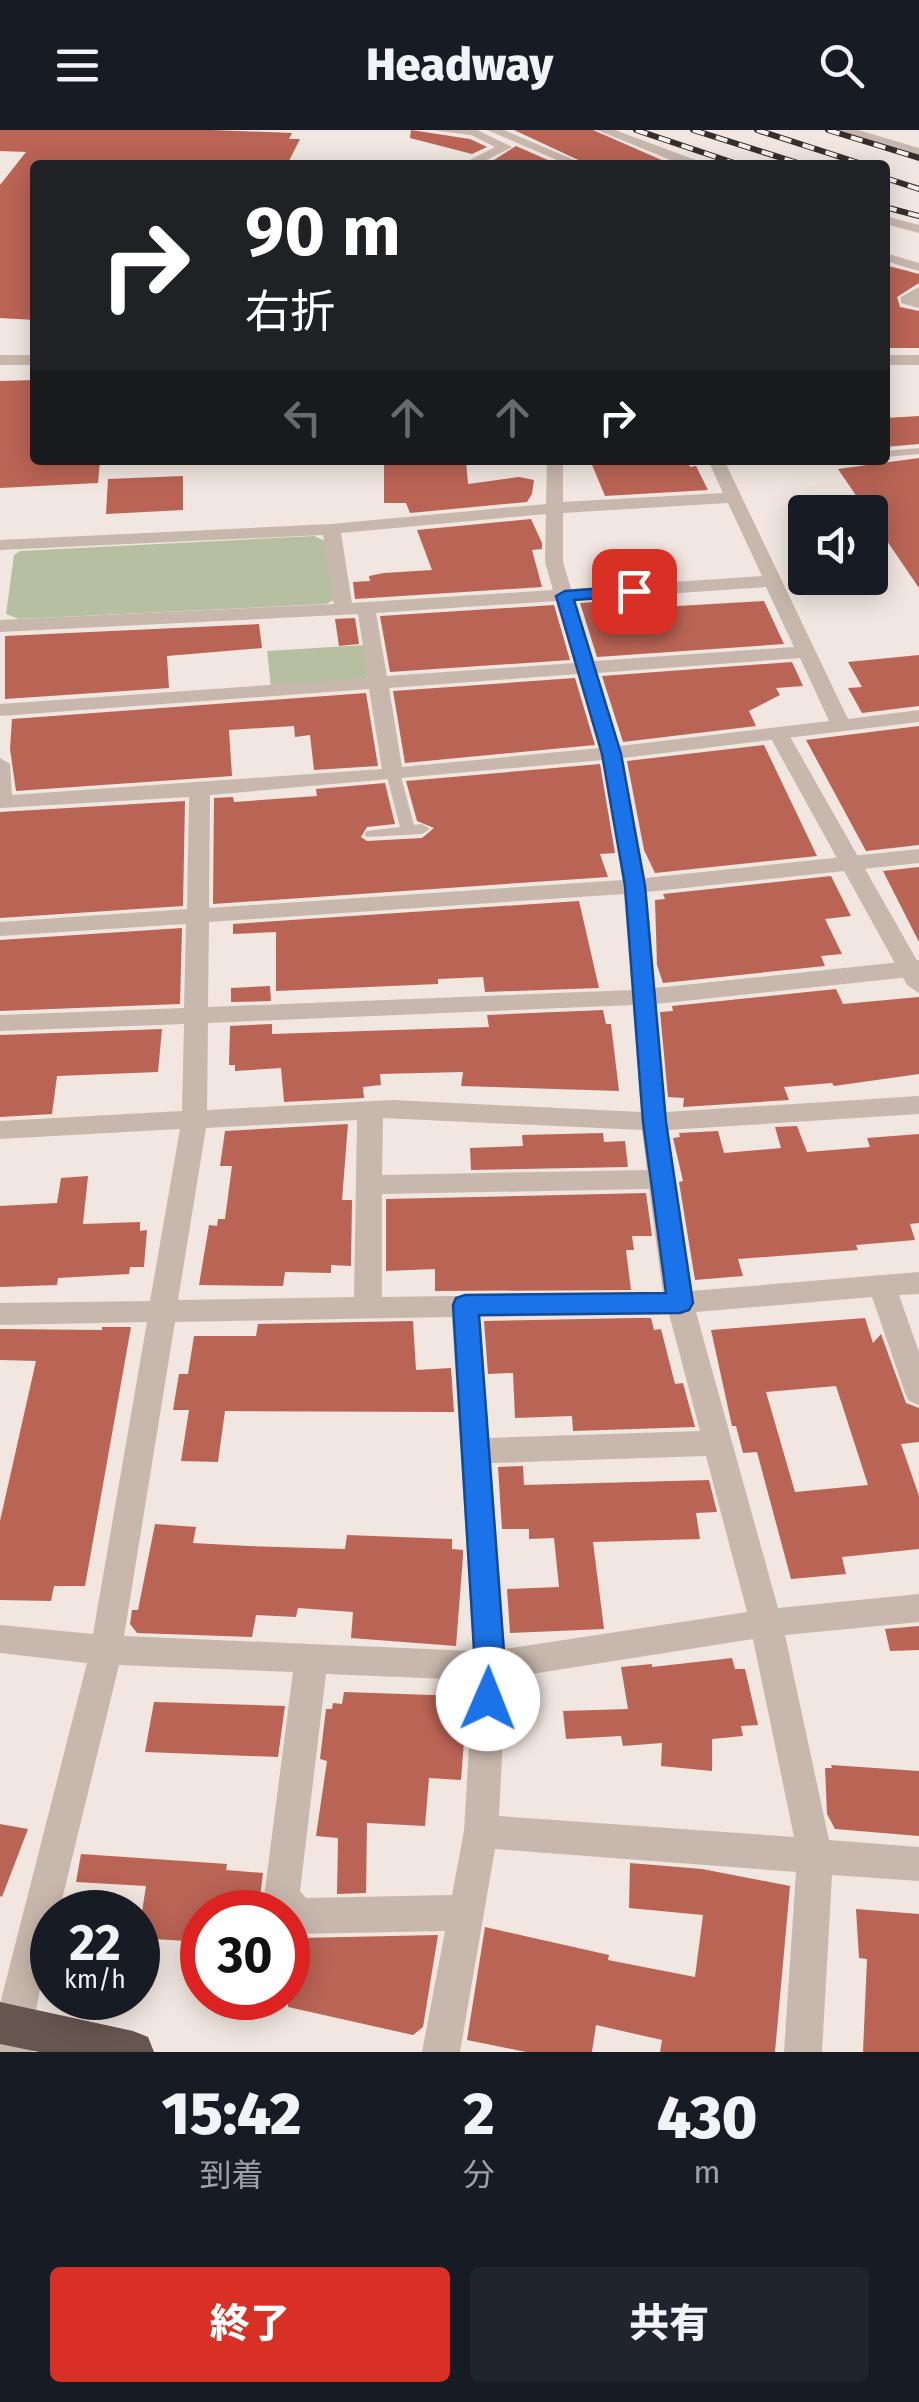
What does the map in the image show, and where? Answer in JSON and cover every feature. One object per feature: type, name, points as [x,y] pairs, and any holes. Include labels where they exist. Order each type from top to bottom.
[{"type":"highway","points":[[9,2034],[133,2052]]},
{"type":"street","points":[[439,130],[469,130],[537,160]]},
{"type":"street","points":[[493,130],[568,160]]},
{"type":"street","points":[[604,130],[689,160]]},
{"type":"street","points":[[845,130],[919,152]]},
{"type":"street","points":[[478,160],[506,148]]},
{"type":"street","points":[[890,221],[919,230]]},
{"type":"street","points":[[890,258],[919,267]]},
{"type":"street","points":[[890,269],[919,278]]},
{"type":"street","points":[[919,292],[906,300],[919,304]]},
{"type":"street","points":[[0,360],[30,360]]},
{"type":"street","points":[[890,360],[919,360]]},
{"type":"street","points":[[555,465],[554,562],[612,754],[635,886],[654,1122],[680,1303],[766,1623],[815,1856],[803,2052]]},
{"type":"street","points":[[718,465],[841,726]]},
{"type":"street","points":[[0,567],[2,544],[332,529],[555,508],[734,498]]},
{"type":"street","points":[[332,529],[344,608]]},
{"type":"street","points":[[0,626],[366,608],[772,581]]},
{"type":"street","points":[[366,608],[394,773]]},
{"type":"street","points":[[0,710],[806,652]]},
{"type":"street","points":[[0,764],[1,802],[200,791],[612,754],[919,716]]},
{"type":"street","points":[[0,1023],[644,997],[916,974],[779,735]]},
{"type":"street","points":[[9,2034],[106,1650],[165,1311],[194,1122],[200,791]]},
{"type":"street","points":[[0,929],[635,886],[919,856]]},
{"type":"street","points":[[0,1130],[370,1110],[654,1122],[919,1105]]},
{"type":"street","points":[[368,1306],[370,1110]]},
{"type":"street","points":[[369,1185],[661,1179]]},
{"type":"street","points":[[0,1314],[680,1303],[919,1283]]},
{"type":"street","points":[[882,1286],[919,1393]]},
{"type":"street","points":[[441,2052],[481,1831],[490,1666],[465,1305]]},
{"type":"street","points":[[475,1451],[717,1443]]},
{"type":"street","points":[[0,1638],[106,1650],[490,1666],[766,1623],[919,1608]]},
{"type":"street","points":[[311,1658],[282,1898],[298,1916],[466,1913]]},
{"type":"street","points":[[481,1831],[919,1864]]},
{"type":"lane","points":[[890,454],[919,451]]},
{"type":"lane","points":[[372,834],[415,829],[394,773]]},
{"type":"green space","points":[[314,536],[325,541],[334,600],[326,604],[19,619],[6,614],[14,555],[20,551]]},
{"type":"green space","points":[[365,645],[369,676],[363,681],[271,687],[267,651]]},
{"type":"building","points":[[0,130],[212,130],[292,133],[289,139],[300,139],[290,160],[30,160],[30,320],[0,318],[0,185],[26,152],[0,151]]},
{"type":"building","points":[[411,130],[470,139],[487,147],[472,154],[410,138]]},
{"type":"building","points":[[514,130],[593,130],[662,160],[578,160]]},
{"type":"building","points":[[516,146],[548,160],[494,160]]},
{"type":"building","points":[[890,266],[919,274],[919,283],[897,297],[900,307],[919,311],[919,348],[890,348]]},
{"type":"building","points":[[30,380],[30,465],[100,465],[98,483],[0,488],[0,381]]},
{"type":"building","points":[[919,416],[919,444],[890,447],[890,418]]},
{"type":"building","points":[[919,458],[919,588],[888,542],[888,495],[856,495],[838,469],[890,465]]},
{"type":"building","points":[[384,465],[466,465],[468,484],[519,477],[534,480],[527,502],[410,513],[406,503],[384,503]]},
{"type":"building","points":[[592,465],[696,466],[708,490],[605,496]]},
{"type":"building","points":[[183,476],[183,510],[106,514],[108,479]]},
{"type":"building","points":[[531,519],[542,543],[542,549],[532,550],[542,587],[355,599],[353,582],[370,581],[369,576],[384,573],[432,570],[417,530]]},
{"type":"building","points":[[656,598],[660,607],[764,601],[784,644],[597,657],[580,603]]},
{"type":"building","points":[[554,605],[570,660],[390,672],[380,616]]},
{"type":"building","points":[[355,618],[359,644],[339,646],[335,619]]},
{"type":"building","points":[[259,624],[262,648],[167,656],[169,688],[5,699],[5,636]]},
{"type":"building","points":[[919,655],[919,706],[862,713],[848,688],[862,687],[848,662]]},
{"type":"building","points":[[792,662],[803,686],[776,688],[780,695],[749,711],[756,726],[623,742],[602,676]]},
{"type":"building","points":[[575,678],[595,745],[405,763],[393,691]]},
{"type":"building","points":[[366,693],[378,766],[314,770],[310,735],[295,737],[294,726],[229,730],[232,776],[16,791],[10,749],[12,719]]},
{"type":"building","points":[[919,726],[919,845],[866,851],[806,740]]},
{"type":"building","points":[[764,745],[817,856],[655,873],[644,850],[627,761]]},
{"type":"building","points":[[600,764],[615,853],[600,854],[608,877],[213,904],[214,798],[233,797],[234,802],[317,796],[316,789],[385,783],[395,824],[367,827],[361,837],[367,841],[422,838],[434,828],[417,821],[406,781]]},
{"type":"building","points":[[185,801],[183,906],[0,918],[0,812]]},
{"type":"building","points":[[919,867],[919,942],[883,871]]},
{"type":"building","points":[[831,876],[851,916],[825,919],[842,954],[821,956],[825,966],[663,983],[657,965],[655,900],[665,899],[663,894]]},
{"type":"building","points":[[579,901],[599,988],[485,992],[483,977],[438,979],[438,984],[276,991],[276,932],[233,934],[233,924]]},
{"type":"building","points":[[182,928],[180,1004],[0,1011],[0,940]]},
{"type":"building","points":[[270,986],[271,1001],[231,1002],[231,988]]},
{"type":"building","points":[[836,989],[843,1004],[919,997],[919,1074],[834,1086],[832,1083],[784,1087],[789,1100],[683,1107],[684,1098],[668,1097],[660,1012],[673,1011],[672,1006]]},
{"type":"building","points":[[603,1010],[606,1024],[611,1024],[619,1091],[461,1086],[463,1072],[380,1074],[381,1085],[363,1087],[364,1098],[284,1102],[281,1068],[235,1071],[235,1065],[229,1065],[230,1026],[272,1024],[272,1034],[489,1027],[487,1015]]},
{"type":"building","points":[[162,1029],[158,1072],[57,1076],[52,1114],[0,1117],[0,1035]]},
{"type":"building","points":[[348,1124],[342,1200],[352,1200],[351,1266],[331,1265],[331,1273],[285,1272],[283,1286],[199,1285],[209,1225],[217,1226],[218,1219],[225,1219],[232,1166],[220,1166],[225,1131]]},
{"type":"building","points":[[797,1126],[807,1152],[870,1147],[867,1138],[919,1134],[919,1223],[910,1224],[915,1240],[856,1245],[858,1250],[738,1259],[743,1276],[695,1280],[679,1182],[683,1181],[673,1138],[680,1137],[679,1133],[718,1131],[724,1153],[781,1148],[775,1127]]},
{"type":"building","points":[[603,1133],[604,1142],[625,1141],[628,1167],[471,1170],[470,1148],[523,1146],[522,1135]]},
{"type":"building","points":[[88,1176],[83,1224],[140,1222],[140,1231],[147,1230],[144,1267],[130,1267],[129,1274],[58,1278],[57,1285],[0,1287],[0,1206],[57,1203],[61,1178]]},
{"type":"building","points":[[646,1193],[652,1236],[632,1236],[634,1250],[626,1250],[631,1290],[435,1291],[435,1269],[386,1271],[386,1199]]},
{"type":"building","points":[[651,1318],[654,1330],[661,1329],[675,1384],[683,1383],[695,1427],[573,1431],[572,1416],[515,1418],[513,1373],[488,1374],[484,1321]]},
{"type":"building","points":[[865,1318],[873,1343],[881,1334],[906,1403],[919,1408],[919,1442],[901,1444],[919,1496],[919,1549],[842,1557],[846,1574],[791,1579],[757,1452],[743,1453],[736,1426],[732,1426],[711,1330]],"holes":[[[836,1386],[868,1485],[795,1492],[766,1392]]]},
{"type":"building","points":[[413,1321],[416,1370],[451,1368],[454,1412],[225,1411],[218,1462],[181,1461],[189,1410],[173,1410],[179,1374],[188,1374],[194,1336],[256,1336],[258,1324]]},
{"type":"building","points":[[131,1327],[85,1586],[54,1586],[51,1601],[0,1600],[0,1521],[36,1361],[0,1360],[0,1329]]},
{"type":"building","points":[[523,1466],[524,1485],[709,1480],[717,1512],[696,1513],[700,1539],[593,1542],[604,1629],[510,1633],[507,1589],[559,1587],[554,1538],[529,1539],[529,1529],[502,1529],[498,1467]]},
{"type":"building","points":[[155,1524],[196,1527],[193,1543],[248,1546],[345,1549],[347,1535],[452,1539],[452,1549],[463,1550],[456,1646],[351,1638],[353,1612],[298,1608],[296,1617],[256,1615],[252,1637],[137,1633],[130,1624],[132,1610],[138,1610]]},
{"type":"building","points":[[919,1626],[919,1650],[890,1651],[885,1629]]},
{"type":"building","points":[[732,1658],[735,1669],[745,1669],[758,1725],[741,1726],[743,1736],[712,1739],[712,1771],[661,1766],[662,1743],[623,1746],[621,1736],[566,1739],[563,1711],[628,1709],[621,1667]]},
{"type":"building","points":[[344,1692],[461,1696],[461,1780],[429,1778],[425,1826],[367,1823],[366,1893],[337,1894],[338,1838],[316,1836],[327,1761],[320,1759],[326,1709],[332,1709],[333,1703],[342,1704]]},
{"type":"building","points":[[154,1702],[285,1706],[278,1757],[145,1752]]},
{"type":"building","points":[[831,1765],[919,1771],[919,1836],[835,1829],[827,1814],[825,1768],[832,1768]]},
{"type":"building","points":[[0,1824],[28,1829],[2,1897],[0,1896]]},
{"type":"building","points":[[81,1854],[227,1864],[226,1870],[263,1873],[261,1890],[180,1890],[180,1941],[160,1939],[160,1890],[76,1882]]},
{"type":"building","points":[[630,1863],[702,1869],[790,1886],[775,2052],[660,2052],[662,2040],[596,2025],[592,2052],[526,2052],[467,2040],[485,1927],[609,1955],[608,1960],[695,1977],[703,1915],[629,1908]]},
{"type":"building","points":[[856,1909],[919,1914],[919,2052],[863,2052],[867,1959],[859,1958]]},
{"type":"building","points":[[438,1935],[423,2027],[413,2035],[310,2012],[310,1938]]},
{"type":"railway","points":[[636,130],[725,160]]},
{"type":"railway","points":[[693,130],[788,160]]},
{"type":"railway","points":[[757,130],[850,160]]},
{"type":"railway","points":[[828,130],[919,158]]},
{"type":"railway","points":[[890,180],[919,189]]},
{"type":"railway","points":[[890,208],[919,216]]},
{"type":"route","points":[[488,1699],[490,1666],[465,1305],[680,1303],[654,1122],[635,886],[612,754],[565,596],[634,591]]}]
